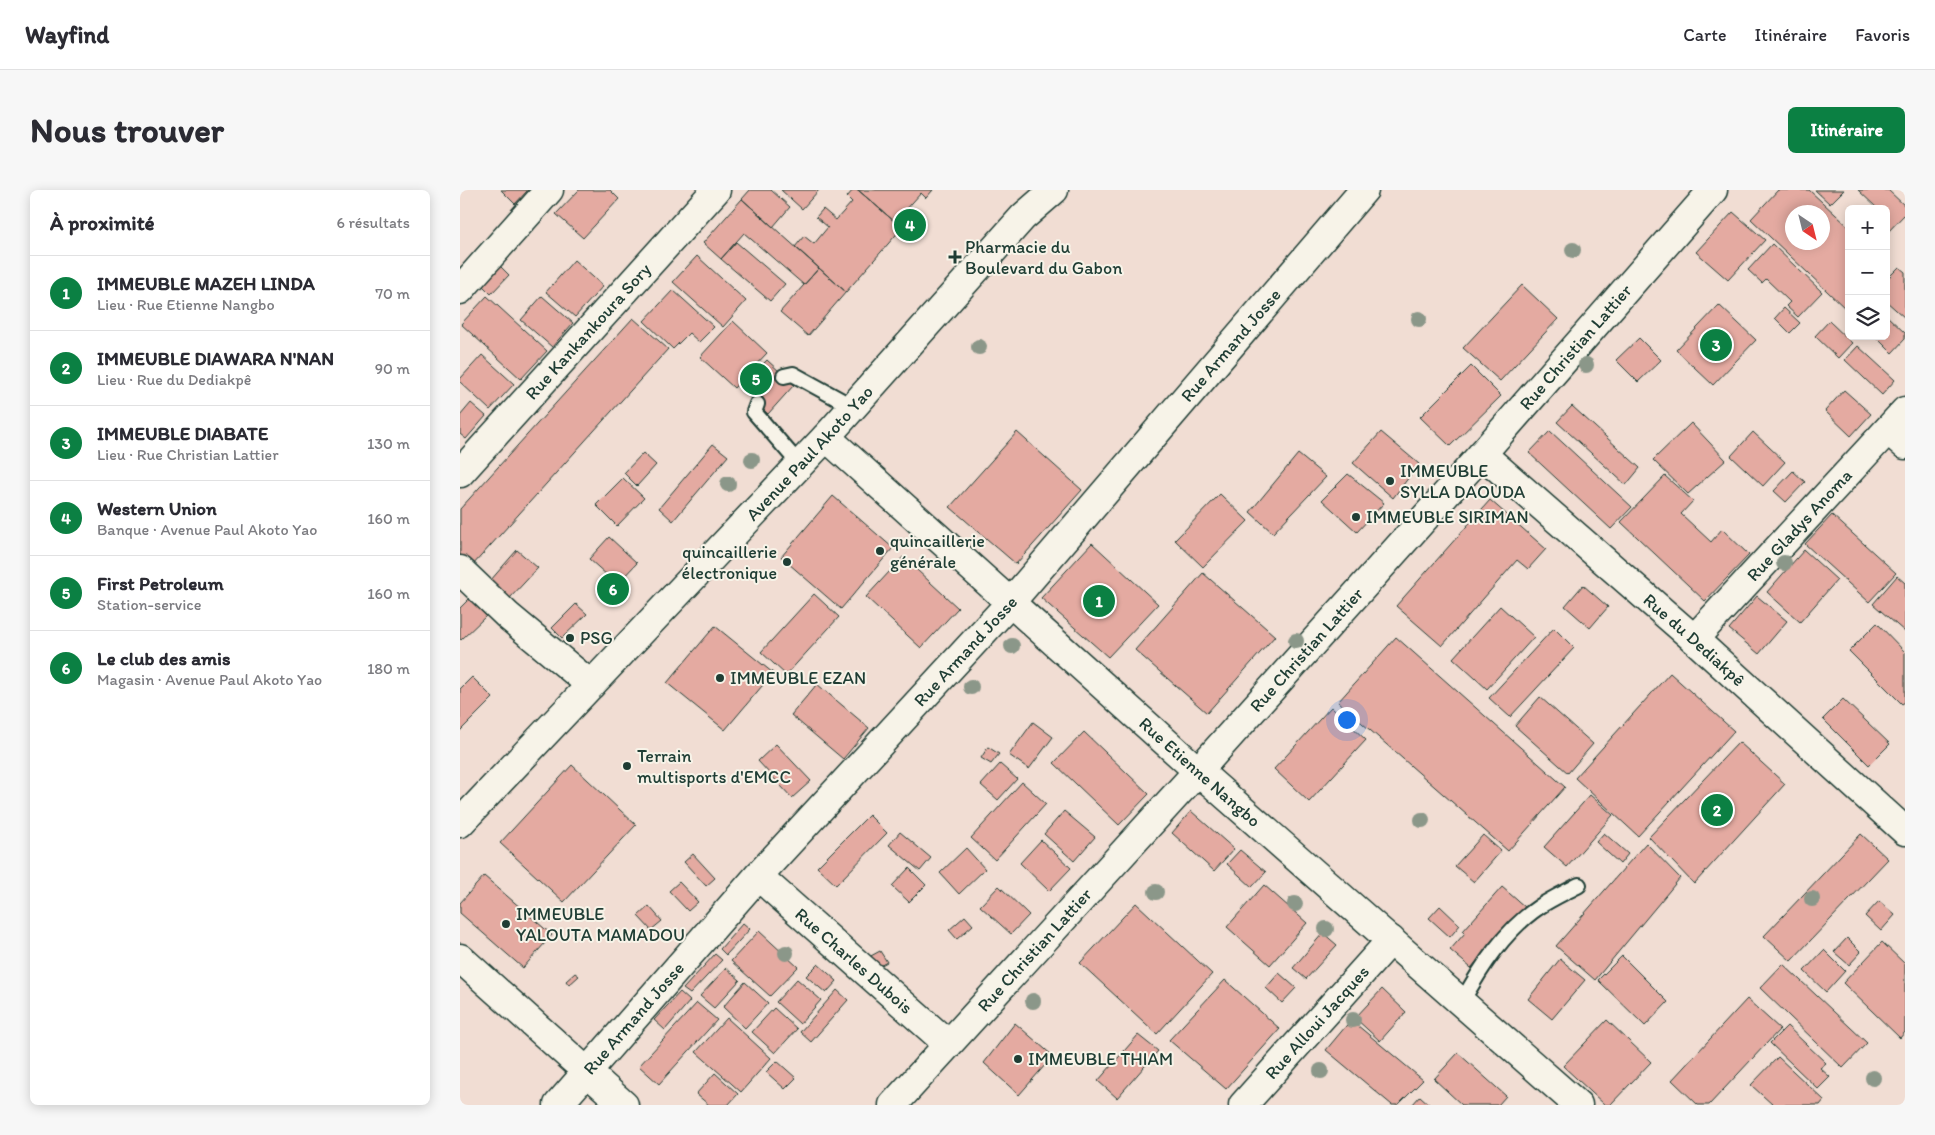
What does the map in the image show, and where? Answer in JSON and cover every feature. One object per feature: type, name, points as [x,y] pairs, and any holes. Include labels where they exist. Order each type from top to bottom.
[{"type":"street","points":[[460,290],[549,190]]},
{"type":"street","name":"Rue Kankankoura Sory","points":[[460,473],[716,190]]},
{"type":"street","name":"Avenue Paul Akoto Yao","points":[[460,823],[826,437],[1023,217],[1054,190]]},
{"type":"street","name":"Rue Armand Josse","points":[[558,1105],[758,876],[1010,603],[1364,190]]},
{"type":"street","name":"Rue Christian Lattier","points":[[893,1105],[1198,771],[1482,454],[1713,190]]},
{"type":"street","name":"Rue Gladys Anoma","points":[[1694,639],[1899,428]]},
{"type":"street","name":"Rue Etienne Nangbo","points":[[826,437],[1198,771],[1578,1105]]},
{"type":"street","name":"Rue du Dediakpê","points":[[1482,454],[1694,639],[1905,831]]},
{"type":"street","points":[[460,570],[508,616],[590,685]]},
{"type":"street","name":"Rue Charles Dubois","points":[[758,876],[948,1044]]},
{"type":"street","name":"Rue Alloui Jacques","points":[[1242,1105],[1392,940]]},
{"type":"street","points":[[460,958],[624,1105]]},
{"type":"lane","points":[[784,376],[793,374],[853,407]]},
{"type":"lane","points":[[757,404],[754,412],[800,464]]},
{"type":"lane","points":[[1462,1002],[1479,972],[1508,935],[1538,908],[1579,885]]},
{"type":"building","points":[[501,190],[528,190],[515,204]]},
{"type":"building","points":[[579,190],[610,190],[619,199],[583,238],[556,214]]},
{"type":"building","points":[[750,190],[771,190],[790,207],[773,227],[742,199]]},
{"type":"building","points":[[781,190],[819,190],[802,209]]},
{"type":"building","points":[[853,190],[858,190],[902,228],[846,292],[795,247],[804,236],[814,244],[828,227],[816,217],[823,209],[836,220],[852,202],[847,197]]},
{"type":"building","points":[[858,190],[933,190],[926,198],[921,193],[895,222]]},
{"type":"building","points":[[1778,190],[1809,190],[1825,205],[1785,205],[1785,250],[1830,250],[1830,209],[1845,223],[1845,308],[1751,219]]},
{"type":"building","points":[[1815,190],[1844,190],[1830,204]]},
{"type":"building","points":[[1858,190],[1888,190],[1905,206],[1905,214],[1890,230],[1890,205],[1874,205]]},
{"type":"building","points":[[742,199],[819,268],[804,285],[744,233],[721,259],[703,243]]},
{"type":"building","points":[[1733,212],[1765,240],[1728,280],[1696,252]]},
{"type":"building","points":[[736,242],[785,284],[770,301],[721,259]]},
{"type":"building","points":[[1772,244],[1822,292],[1798,317],[1786,306],[1790,302],[1766,279],[1762,283],[1748,270]]},
{"type":"building","points":[[697,256],[746,301],[723,327],[673,282]]},
{"type":"building","points":[[574,260],[603,286],[575,317],[546,292]]},
{"type":"building","points":[[497,263],[509,275],[491,294],[479,282]]},
{"type":"building","points":[[1899,267],[1905,272],[1905,318],[1890,305],[1890,276]]},
{"type":"building","points":[[819,268],[846,292],[808,336],[780,312]]},
{"type":"building","points":[[1522,285],[1558,319],[1500,381],[1463,348]]},
{"type":"building","points":[[673,290],[714,327],[699,342],[689,333],[673,349],[644,321]]},
{"type":"building","points":[[487,296],[547,351],[521,379],[461,324]]},
{"type":"building","points":[[542,296],[573,323],[552,347],[521,320]]},
{"type":"building","points":[[1719,305],[1756,340],[1713,385],[1676,350]]},
{"type":"building","points":[[1784,308],[1800,323],[1790,333],[1775,318]]},
{"type":"building","points":[[633,318],[668,349],[472,566],[460,555],[460,509]]},
{"type":"building","points":[[1890,319],[1905,333],[1905,339],[1892,353],[1879,340],[1890,340]]},
{"type":"building","points":[[733,321],[767,353],[734,388],[700,357]]},
{"type":"building","points":[[1829,321],[1845,336],[1845,340],[1849,340],[1852,343],[1838,358],[1815,336]]},
{"type":"building","points":[[1639,338],[1661,360],[1638,382],[1616,360]]},
{"type":"building","points":[[1858,346],[1895,380],[1882,395],[1845,360]]},
{"type":"building","points":[[482,355],[514,384],[490,410],[460,382],[460,379]]},
{"type":"building","points":[[767,360],[794,385],[768,414],[740,388]]},
{"type":"building","points":[[1471,366],[1501,396],[1450,446],[1420,417]]},
{"type":"building","points":[[1844,390],[1871,414],[1851,436],[1825,411]]},
{"type":"building","points":[[471,403],[486,416],[466,439],[460,434],[460,416]]},
{"type":"building","points":[[1572,406],[1640,468],[1626,485],[1557,422]]},
{"type":"building","points":[[1691,423],[1726,460],[1688,494],[1653,460]]},
{"type":"building","points":[[1550,431],[1632,507],[1611,529],[1529,453]]},
{"type":"building","points":[[1017,432],[1082,490],[1016,564],[950,507]]},
{"type":"building","name":"IMMEUBLE SYLLA DAOUDA","points":[[1381,432],[1419,464],[1393,498],[1353,463]]},
{"type":"building","points":[[1753,432],[1785,462],[1763,486],[1731,456]]},
{"type":"building","points":[[713,444],[728,456],[673,521],[659,508]]},
{"type":"building","points":[[643,453],[656,465],[637,486],[624,473]]},
{"type":"building","points":[[1298,454],[1326,477],[1273,533],[1250,512]]},
{"type":"building","points":[[1793,471],[1805,482],[1786,502],[1774,491]]},
{"type":"building","name":"IMMEUBLE SIRIMAN","points":[[1348,474],[1384,503],[1357,532],[1322,500]]},
{"type":"building","points":[[1665,476],[1693,501],[1681,514],[1711,542],[1722,529],[1749,555],[1705,601],[1621,522]]},
{"type":"building","points":[[623,478],[644,498],[617,526],[596,505]]},
{"type":"building","points":[[1220,494],[1248,521],[1203,567],[1175,540]]},
{"type":"building","points":[[833,496],[893,548],[841,609],[781,557]]},
{"type":"building","points":[[1490,500],[1546,549],[1528,569],[1517,560],[1442,646],[1396,606]]},
{"type":"building","points":[[1832,515],[1896,573],[1869,602],[1805,544]]},
{"type":"building","points":[[609,537],[637,563],[617,584],[589,559]]},
{"type":"building","points":[[1092,543],[1158,604],[1108,657],[1041,598]]},
{"type":"building","points":[[517,550],[538,568],[510,598],[490,581]]},
{"type":"building","points":[[1804,550],[1837,580],[1800,622],[1767,592]]},
{"type":"building","points":[[903,557],[958,608],[921,648],[866,597]]},
{"type":"building","points":[[1203,573],[1275,636],[1207,713],[1135,650]]},
{"type":"building","points":[[1897,576],[1905,583],[1905,632],[1873,604]]},
{"type":"building","points":[[1583,585],[1608,607],[1590,628],[1565,606]]},
{"type":"building","points":[[814,594],[839,617],[786,675],[761,652]]},
{"type":"building","points":[[1757,596],[1787,621],[1759,654],[1729,629]]},
{"type":"building","points":[[469,599],[486,616],[461,640],[460,608]]},
{"type":"building","points":[[576,604],[587,614],[562,638],[552,628]]},
{"type":"building","points":[[1500,606],[1534,637],[1487,689],[1453,658]]},
{"type":"building","points":[[1877,623],[1905,652],[1905,702],[1902,704],[1849,651]]},
{"type":"building","name":"IMMEUBLE EZAN","points":[[715,626],[773,673],[725,730],[667,683]]},
{"type":"building","points":[[1554,628],[1574,648],[1510,717],[1489,698]]},
{"type":"building","points":[[1396,637],[1565,787],[1508,851],[1338,702]]},
{"type":"building","points":[[1670,673],[1734,731],[1638,836],[1575,778]]},
{"type":"building","points":[[472,677],[493,698],[460,731],[460,689]]},
{"type":"building","points":[[817,684],[869,728],[843,759],[791,715]]},
{"type":"building","points":[[1540,697],[1593,744],[1568,773],[1515,726]]},
{"type":"building","points":[[1843,699],[1890,744],[1869,765],[1823,719]]},
{"type":"building","points":[[1331,707],[1366,740],[1309,802],[1274,769]]},
{"type":"building","points":[[1033,722],[1053,737],[1029,769],[1009,755]]},
{"type":"building","points":[[1084,732],[1149,794],[1119,825],[1054,763]]},
{"type":"building","points":[[1739,742],[1785,784],[1694,884],[1649,837]]},
{"type":"building","points":[[776,744],[811,781],[792,798],[758,761]]},
{"type":"building","points":[[988,747],[999,754],[991,764],[981,758]]},
{"type":"building","points":[[1000,764],[1017,779],[998,800],[981,785]]},
{"type":"building","points":[[572,765],[636,825],[564,902],[500,843]]},
{"type":"building","points":[[1022,782],[1046,804],[995,860],[971,838]]},
{"type":"building","points":[[1590,795],[1613,815],[1567,867],[1544,847]]},
{"type":"building","points":[[1064,811],[1095,837],[1074,861],[1044,834]]},
{"type":"building","points":[[1191,811],[1234,849],[1214,871],[1172,833]]},
{"type":"building","points":[[869,815],[887,833],[836,885],[817,867]]},
{"type":"building","points":[[900,832],[931,858],[920,871],[889,845]]},
{"type":"building","points":[[1604,833],[1628,854],[1620,864],[1596,842]]},
{"type":"building","points":[[1861,834],[1888,859],[1791,961],[1764,936]]},
{"type":"building","points":[[1483,835],[1501,851],[1474,882],[1455,866]]},
{"type":"building","points":[[1041,840],[1071,868],[1049,891],[1020,863]]},
{"type":"building","points":[[1646,843],[1680,878],[1595,980],[1556,946]]},
{"type":"building","points":[[966,848],[985,869],[959,894],[940,873]]},
{"type":"building","points":[[1240,850],[1266,872],[1252,887],[1227,864]]},
{"type":"building","points":[[693,854],[715,878],[706,886],[684,862]]},
{"type":"building","points":[[909,868],[926,885],[909,902],[892,886]]},
{"type":"building","name":"IMMEUBLE YALOUTA MAMADOU","points":[[484,876],[552,935],[523,968],[460,913],[460,903]]},
{"type":"building","points":[[679,882],[698,902],[688,911],[669,891]]},
{"type":"building","points":[[1264,885],[1307,923],[1270,965],[1227,927]]},
{"type":"building","points":[[999,886],[1029,915],[1011,934],[980,906]]},
{"type":"building","points":[[1502,887],[1525,907],[1471,968],[1450,950],[1465,933],[1463,931]]},
{"type":"building","points":[[1879,901],[1895,915],[1881,931],[1865,916]]},
{"type":"building","points":[[1136,903],[1212,974],[1157,1034],[1080,963]]},
{"type":"building","points":[[649,906],[662,921],[651,930],[638,916]]},
{"type":"building","points":[[1440,906],[1460,925],[1450,937],[1429,918]]},
{"type":"building","points":[[965,916],[973,925],[957,939],[949,930]]},
{"type":"building","points":[[743,923],[750,929],[726,955],[720,949]]},
{"type":"building","points":[[759,931],[798,967],[770,996],[731,961]]},
{"type":"building","points":[[1323,933],[1337,945],[1306,979],[1293,968]]},
{"type":"building","points":[[1847,938],[1861,952],[1849,965],[1834,952]]},
{"type":"building","points":[[1882,942],[1905,964],[1905,1032],[1900,1038],[1843,983]]},
{"type":"building","points":[[1824,950],[1845,971],[1826,992],[1804,971]]},
{"type":"building","points":[[880,951],[887,962],[876,968],[869,957]]},
{"type":"building","points":[[715,954],[722,960],[690,994],[683,989]]},
{"type":"building","points":[[1622,956],[1668,1002],[1645,1026],[1598,980]]},
{"type":"building","points":[[1560,959],[1585,980],[1552,1019],[1528,999]]},
{"type":"building","points":[[818,964],[837,981],[826,993],[806,976]]},
{"type":"building","points":[[1783,964],[1867,1043],[1843,1068],[1760,988]]},
{"type":"building","points":[[726,968],[740,980],[714,1008],[700,996]]},
{"type":"building","points":[[575,973],[579,976],[569,985],[566,981]]},
{"type":"building","points":[[1279,973],[1296,988],[1282,1003],[1266,988]]},
{"type":"building","points":[[797,979],[821,1000],[800,1024],[776,1002]]},
{"type":"building","points":[[1225,980],[1280,1029],[1226,1089],[1169,1040]]},
{"type":"building","points":[[745,982],[768,1003],[745,1028],[723,1007]]},
{"type":"building","points":[[1382,989],[1406,1012],[1380,1041],[1355,1018]]},
{"type":"building","points":[[837,990],[848,1000],[811,1042],[800,1032]]},
{"type":"building","points":[[680,992],[690,1001],[665,1030],[654,1020]]},
{"type":"building","points":[[1747,999],[1780,1029],[1709,1105],[1698,1105],[1672,1080]]},
{"type":"building","points":[[697,1003],[717,1020],[659,1084],[639,1066]]},
{"type":"building","points":[[774,1008],[797,1029],[775,1053],[752,1032]]},
{"type":"building","points":[[727,1018],[771,1058],[741,1092],[696,1052]]},
{"type":"building","points":[[1351,1020],[1423,1080],[1398,1105],[1392,1105],[1326,1050]]},
{"type":"building","points":[[1607,1020],[1651,1062],[1610,1105],[1605,1105],[1563,1066]]},
{"type":"building","name":"IMMEUBLE THIAM","points":[[1015,1023],[1053,1056],[1019,1095],[984,1063]]},
{"type":"building","points":[[1787,1026],[1826,1063],[1820,1068],[1830,1077],[1818,1089],[1770,1043]]},
{"type":"building","points":[[1138,1035],[1158,1051],[1117,1098],[1098,1081]]},
{"type":"building","points":[[1458,1053],[1506,1096],[1498,1105],[1462,1105],[1434,1079]]},
{"type":"building","points":[[1778,1057],[1824,1100],[1820,1105],[1773,1105],[1751,1085]]},
{"type":"building","points":[[777,1061],[796,1078],[785,1089],[766,1072]]},
{"type":"building","points":[[715,1073],[738,1094],[728,1105],[709,1105],[696,1094]]},
{"type":"building","points":[[1420,1096],[1430,1105],[1412,1105]]},
{"type":"place","name":"Western Union","points":[[910,225]]},
{"type":"place","name":"Pharmacie du Boulevard du Gabon","points":[[955,257]]},
{"type":"place","name":"IMMEUBLE DIABATE","points":[[1716,345]]},
{"type":"place","name":"First Petroleum","points":[[756,379]]},
{"type":"place","name":"IMMEUBLE SYLLA DAOUDA","points":[[1390,481]]},
{"type":"place","name":"IMMEUBLE SIRIMAN","points":[[1356,517]]},
{"type":"place","name":"quincaillerie générale","points":[[880,551]]},
{"type":"place","name":"quincaillerie électronique","points":[[787,562]]},
{"type":"place","name":"Le club des amis","points":[[613,589]]},
{"type":"place","name":"IMMEUBLE MAZEH LINDA","points":[[1099,601]]},
{"type":"place","name":"PSG","points":[[570,638]]},
{"type":"place","name":"IMMEUBLE EZAN","points":[[720,678]]},
{"type":"place","name":"Terrain multisports d'EMCC","points":[[627,766]]},
{"type":"place","name":"IMMEUBLE DIAWARA N'NAN","points":[[1717,810]]},
{"type":"place","name":"IMMEUBLE YALOUTA MAMADOU","points":[[506,924]]},
{"type":"place","name":"IMMEUBLE THIAM","points":[[1018,1059]]}]
